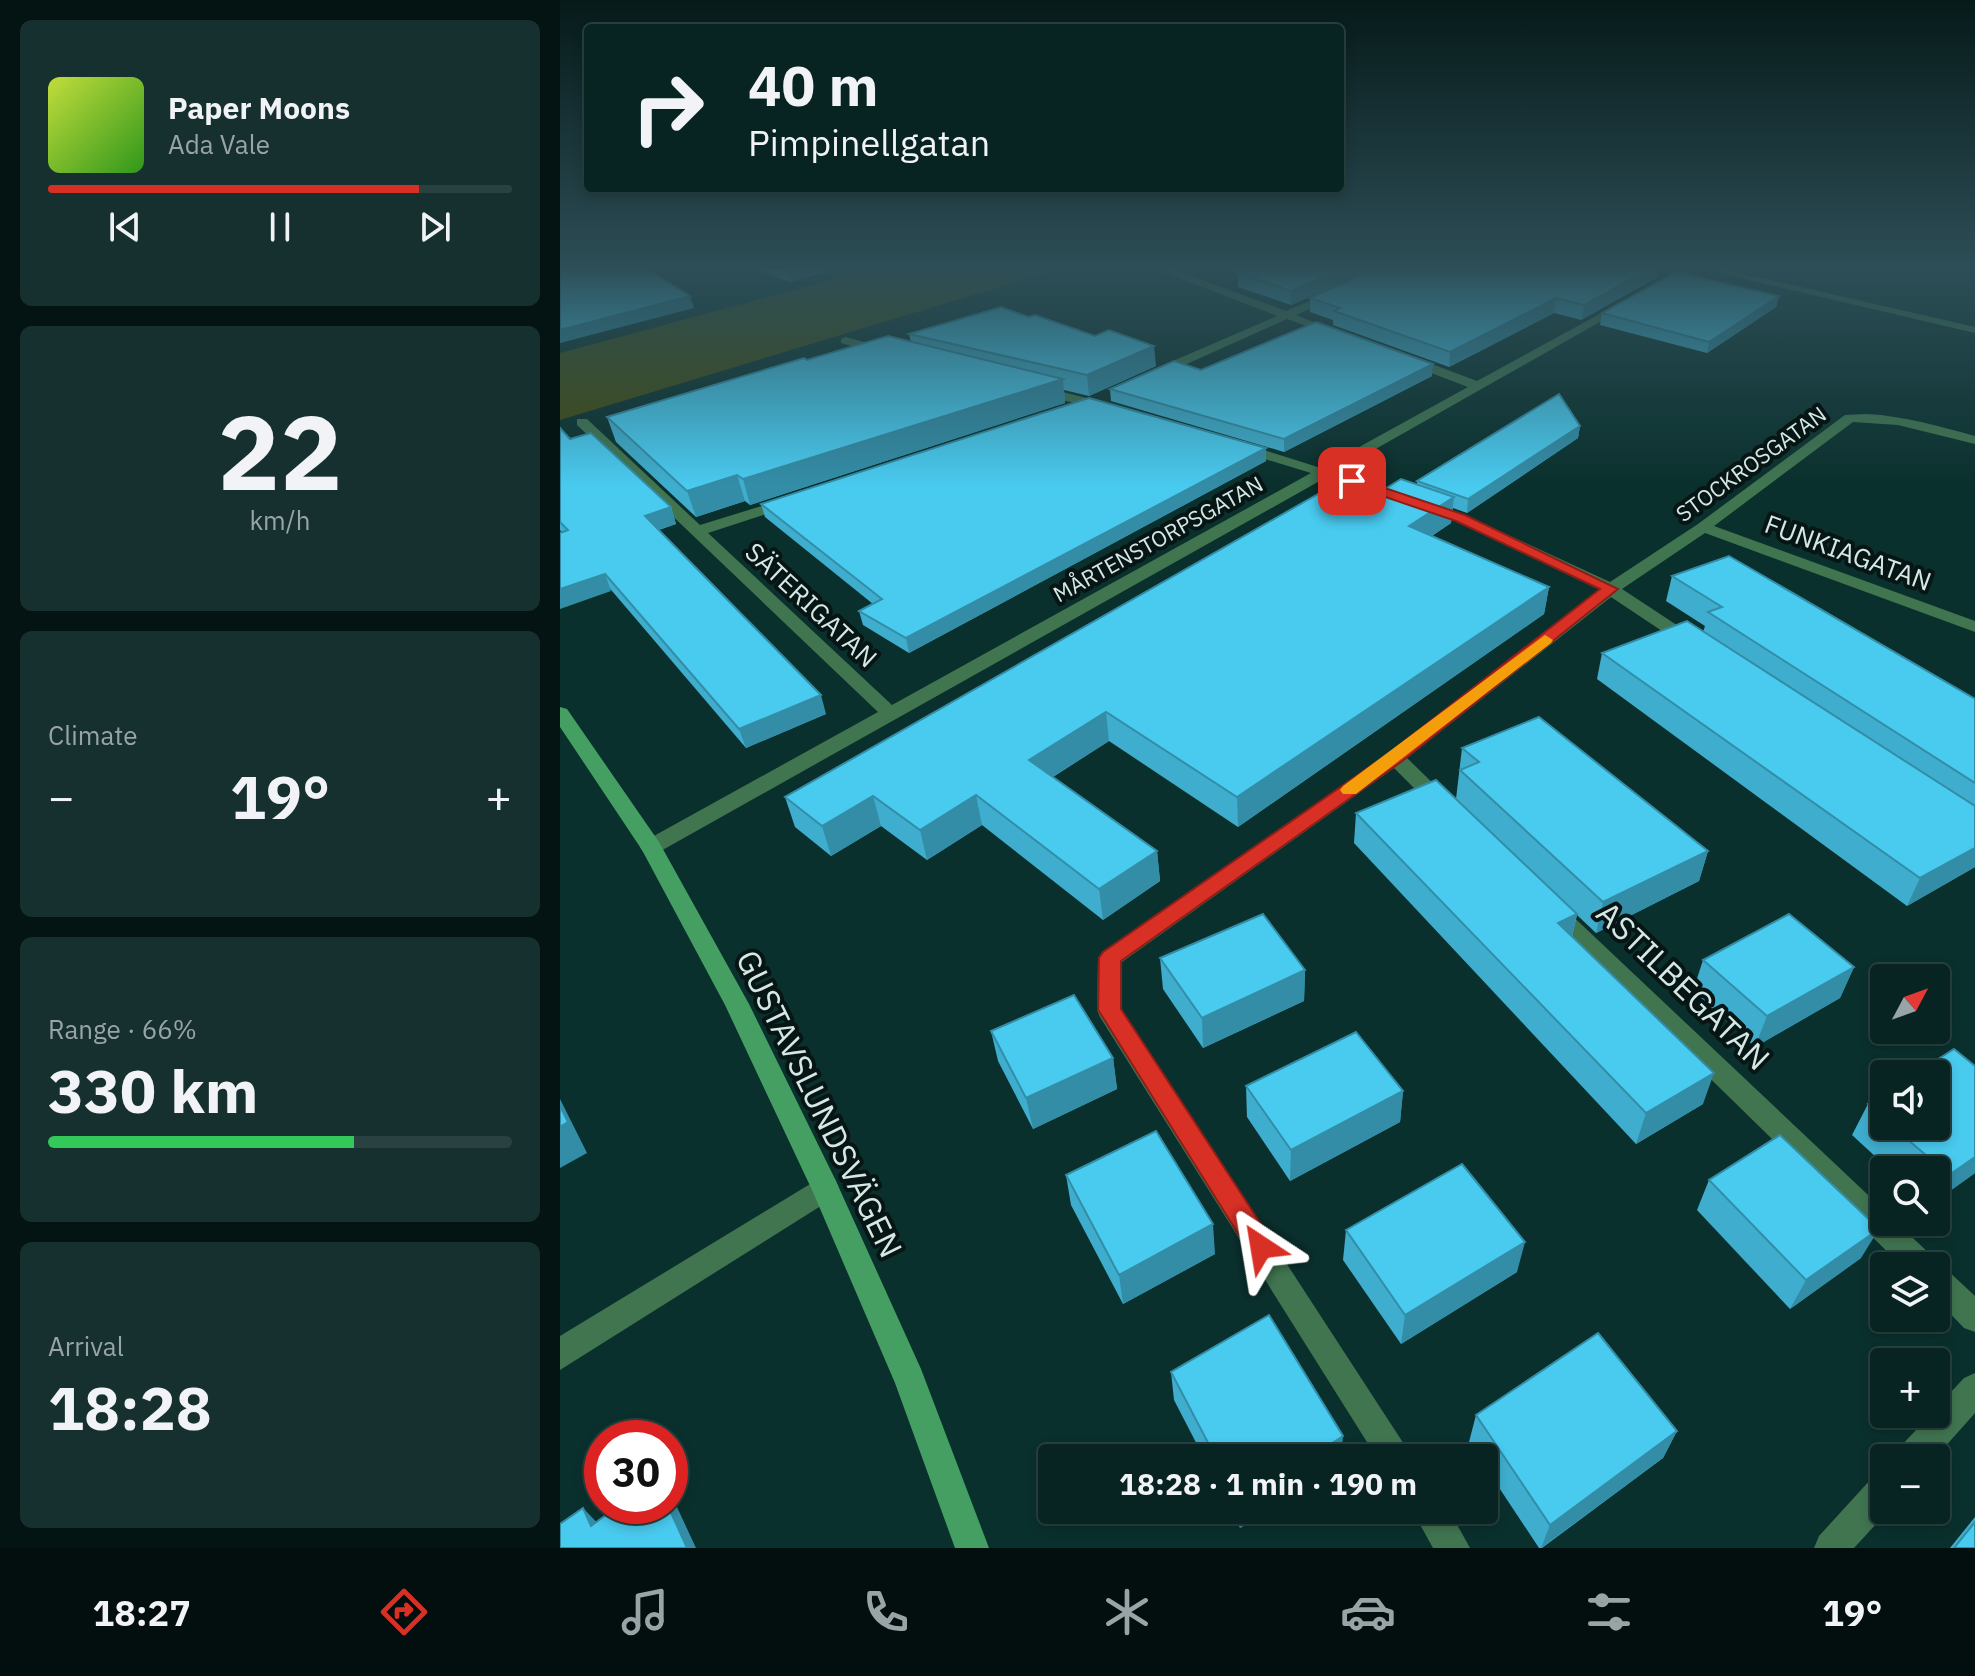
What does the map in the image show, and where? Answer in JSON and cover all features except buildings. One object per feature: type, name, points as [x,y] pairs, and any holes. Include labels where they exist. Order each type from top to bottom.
[{"type":"street","points":[[846,341],[891,353]]},
{"type":"street","points":[[1146,378],[1228,341]]},
{"type":"street","name":"MÅRTENSTORPSGATAN","points":[[651,847],[1558,341]]},
{"type":"street","points":[[1390,353],[1478,386]]},
{"type":"street","points":[[1029,387],[1119,411]]},
{"type":"street","points":[[1060,413],[1118,390]]},
{"type":"street","name":"STOCKROSGATAN","points":[[1387,1444],[1109,1010],[1110,958],[1395,758],[1611,589],[1703,527],[1850,418],[1880,417],[1912,422],[1975,440]]},
{"type":"street","name":"SÄTERIGATAN","points":[[582,422],[890,713]]},
{"type":"street","points":[[1222,441],[1385,492]]},
{"type":"street","name":"SÄTERIGATAN","points":[[698,531],[804,497]]},
{"type":"street","points":[[1415,503],[1460,518],[1611,589],[1702,650]]},
{"type":"street","name":"FUNKIAGATAN","points":[[1703,527],[1975,627]]},
{"type":"street","name":"GUSTAVSLUNDSVÄGEN","points":[[560,713],[651,847],[737,1004],[825,1188],[910,1380],[972,1548]]},
{"type":"street","points":[[1395,758],[1463,824]]},
{"type":"street","name":"ASTILBEGATAN","points":[[1544,902],[1907,1252]]},
{"type":"street","points":[[560,1354],[825,1188]]},
{"type":"street","points":[[1950,1293],[1975,1317]]},
{"type":"street","points":[[1926,1444],[1975,1389]]},
{"type":"street","points":[[1831,1548],[1870,1505]]},
{"type":"street","points":[[1438,1524],[1453,1548]]},
{"type":"green space","points":[[604,341],[820,341],[560,420],[560,353]]},
{"type":"slow traffic","points":[[1349,790],[1395,758],[1545,640]]},
{"type":"route","points":[[1261,1247],[1109,1010],[1110,958],[1395,758],[1611,589],[1460,518],[1352,481]]}]
